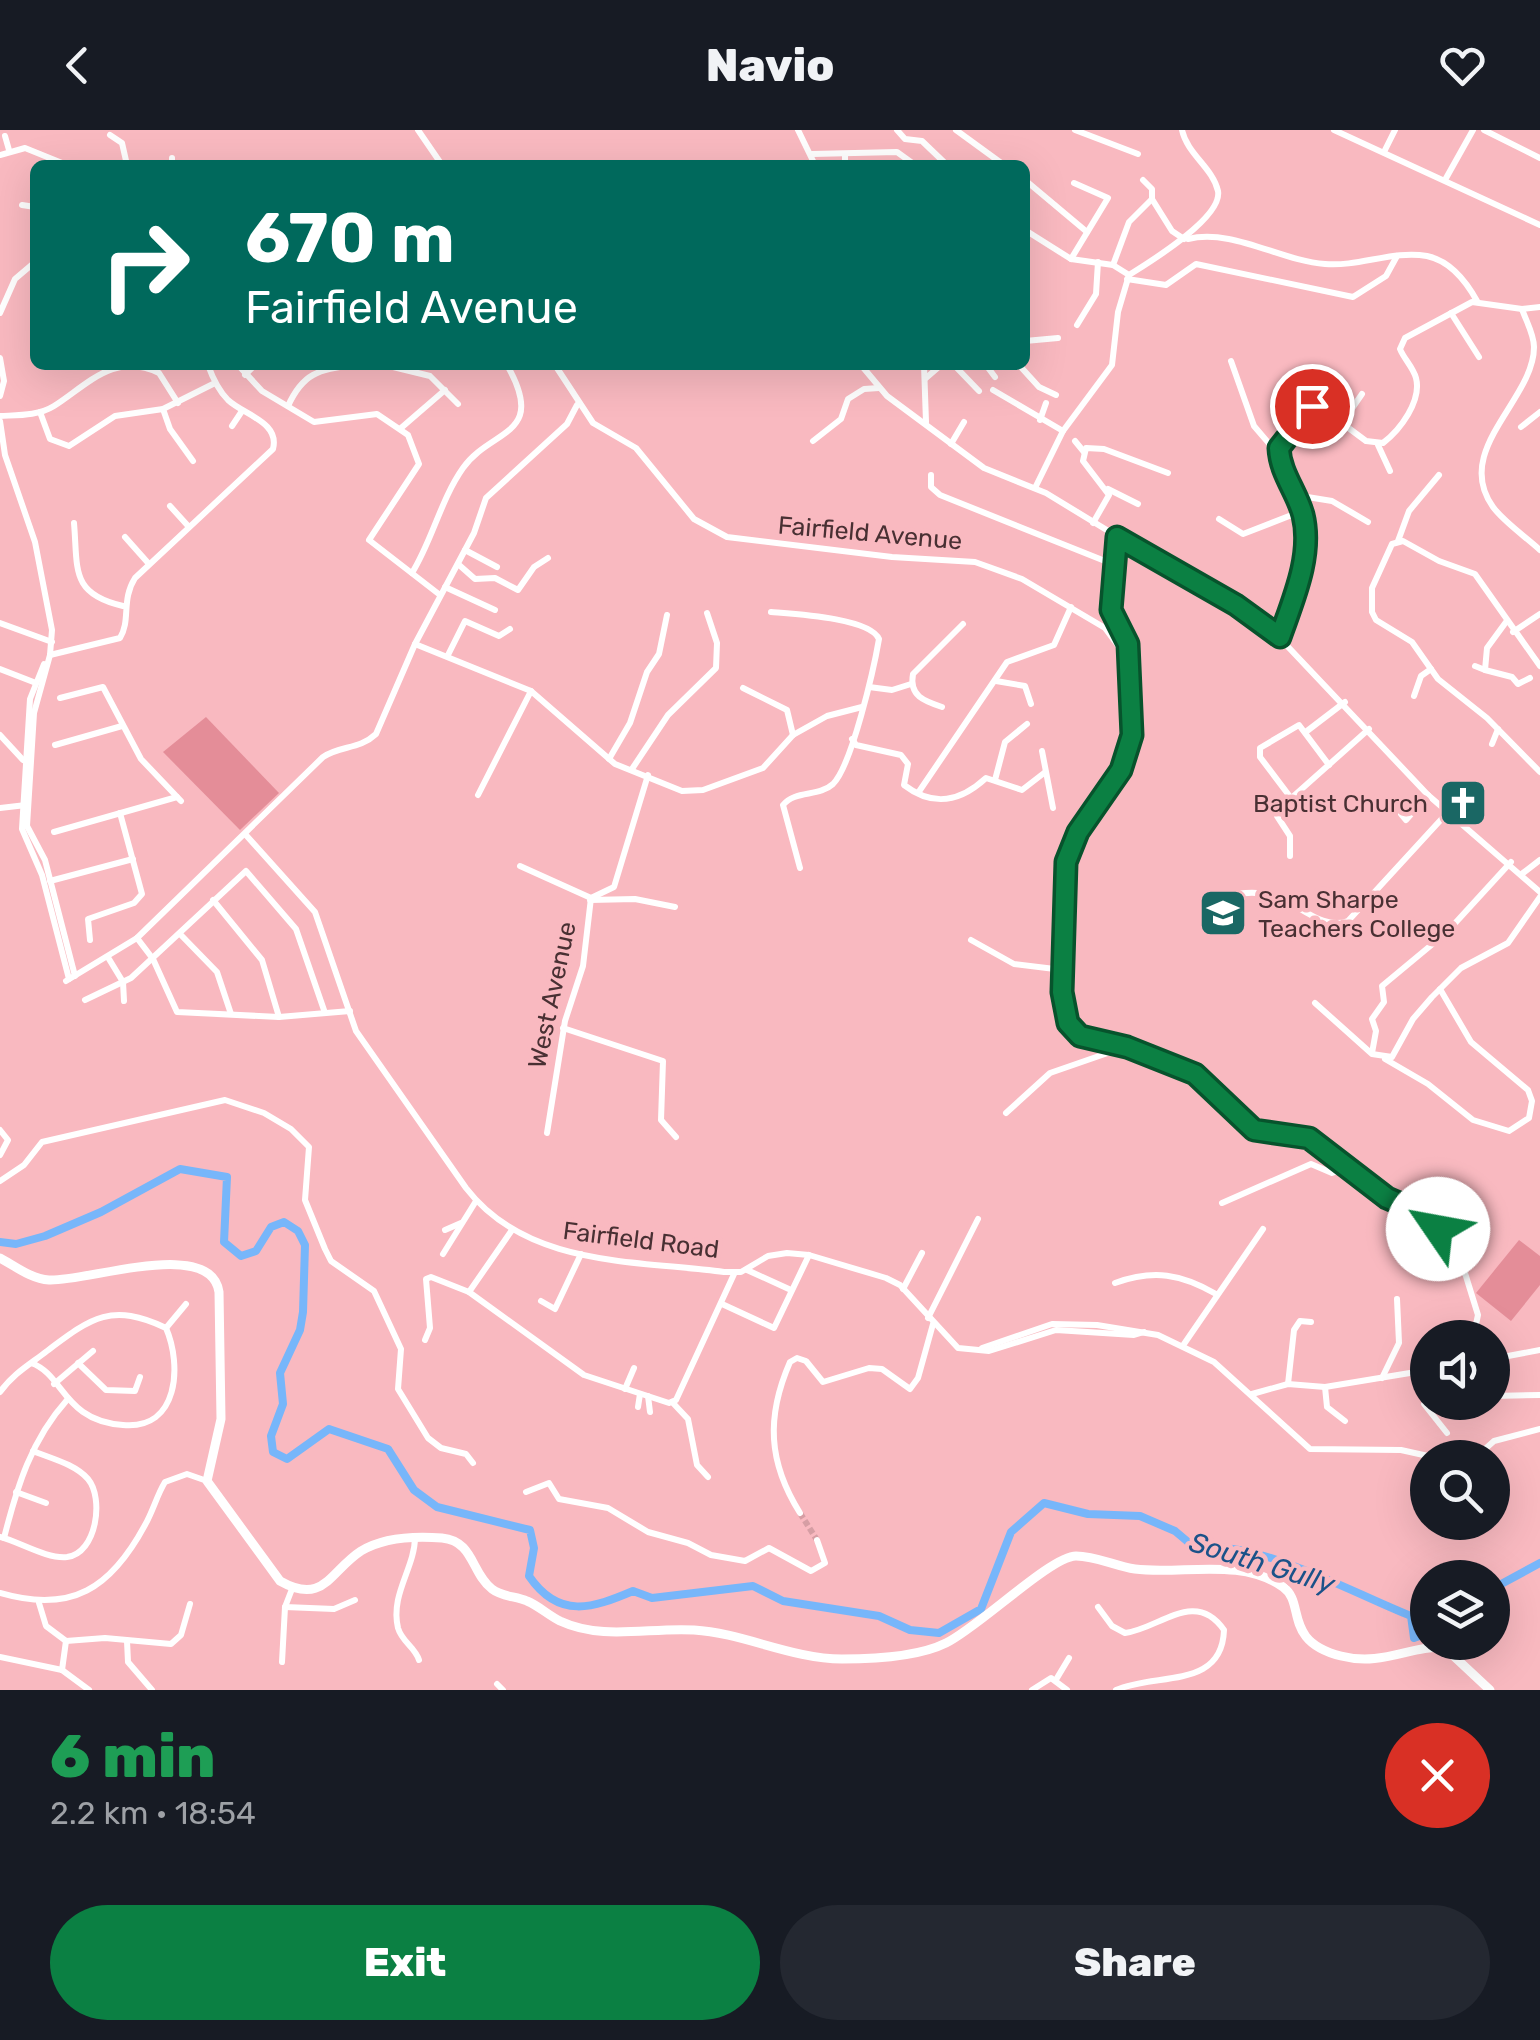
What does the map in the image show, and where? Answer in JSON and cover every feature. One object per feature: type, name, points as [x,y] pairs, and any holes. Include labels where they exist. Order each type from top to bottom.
[{"type":"main road","points":[[0,1258],[32,1276],[50,1280],[127,1268],[185,1266],[205,1268],[215,1275],[219,1292],[220,1419],[207,1481],[280,1582],[292,1588],[325,1586],[362,1550],[415,1537],[458,1542],[494,1591],[530,1602],[570,1625],[604,1633],[707,1632],[842,1659],[943,1645],[985,1621],[1063,1558],[1078,1556],[1156,1571],[1215,1569],[1261,1577],[1286,1588],[1302,1634],[1334,1654],[1394,1659],[1445,1648],[1490,1690]]},
{"type":"street","points":[[418,130],[439,160]]},
{"type":"street","points":[[798,130],[814,160]]},
{"type":"street","points":[[897,130],[904,139],[922,141],[943,160]]},
{"type":"street","points":[[956,130],[997,160]]},
{"type":"street","points":[[1075,130],[1138,154]]},
{"type":"street","points":[[1035,488],[1064,431],[1112,365],[1128,277],[1185,239],[1218,192],[1186,144],[1182,130]]},
{"type":"street","points":[[1334,130],[1540,225]]},
{"type":"street","points":[[1384,152],[1395,130]]},
{"type":"street","points":[[1446,180],[1473,130]]},
{"type":"street","points":[[1484,130],[1540,158]]},
{"type":"street","points":[[110,135],[122,144],[125,160]]},
{"type":"street","points":[[5,136],[9,150]]},
{"type":"street","points":[[897,152],[904,139]]},
{"type":"street","points":[[0,155],[9,150],[39,150],[58,160]]},
{"type":"street","points":[[812,154],[897,152],[908,160]]},
{"type":"street","points":[[845,154],[846,160]]},
{"type":"street","points":[[1143,180],[1152,189],[1152,198],[1172,231],[1185,239],[1216,237],[1328,264],[1429,256],[1450,266],[1477,302]]},
{"type":"street","points":[[1072,259],[1108,198],[1074,183]]},
{"type":"street","points":[[1030,184],[1087,232]]},
{"type":"street","points":[[1113,265],[1129,222],[1152,198]]},
{"type":"street","points":[[22,206],[30,207]]},
{"type":"street","points":[[1030,233],[1072,259],[1113,265],[1128,277],[1166,285],[1196,264],[1353,297],[1386,276],[1397,256]]},
{"type":"street","points":[[1077,325],[1096,294],[1098,262]]},
{"type":"street","points":[[0,314],[16,279],[30,266]]},
{"type":"street","points":[[1378,444],[1398,429],[1415,396],[1417,379],[1402,355],[1401,344],[1477,302],[1522,309],[1540,307]]},
{"type":"street","points":[[1522,309],[1534,341],[1532,360],[1491,440],[1483,466],[1494,509],[1540,550]]},
{"type":"street","points":[[1451,313],[1479,357]]},
{"type":"street","points":[[1030,341],[1058,338]]},
{"type":"street","points":[[0,358],[4,381],[0,396]]},
{"type":"street","points":[[1231,361],[1254,426],[1279,455],[1302,511],[1301,569],[1280,637]]},
{"type":"street","points":[[108,370],[40,412],[0,418],[1,441],[35,542],[52,642],[37,683],[24,805],[33,847],[47,877],[70,979],[109,959],[137,938],[323,756],[334,749],[363,745],[376,734],[486,498],[568,424],[578,404]]},
{"type":"street","points":[[153,370],[178,403]]},
{"type":"street","points":[[49,657],[120,638],[125,629],[123,606],[132,583],[274,449],[276,438],[268,426],[242,410],[215,383],[210,370]]},
{"type":"street","points":[[242,370],[314,422],[378,414],[402,428],[415,444],[418,464],[369,540],[440,595]]},
{"type":"street","points":[[245,375],[250,370]]},
{"type":"street","points":[[288,406],[303,378],[321,370]]},
{"type":"street","points":[[422,370],[458,404]]},
{"type":"street","points":[[412,573],[463,468],[512,431],[518,420],[516,381],[509,370]]},
{"type":"street","name":"Fairfield Avenue","points":[[558,370],[593,423],[636,448],[694,519],[727,536],[862,554],[968,561],[1007,572],[1105,628],[1126,653]]},
{"type":"street","points":[[865,370],[881,388],[995,474],[1035,488],[1236,605],[1280,637],[1345,702],[1428,795],[1524,873],[1540,894],[1508,943],[1461,968],[1412,1019],[1392,1057],[1384,1059]]},
{"type":"street","points":[[924,370],[926,424]]},
{"type":"street","points":[[925,379],[936,370]]},
{"type":"street","points":[[959,370],[979,392]]},
{"type":"street","points":[[990,370],[995,377]]},
{"type":"street","points":[[1024,370],[1039,387],[1056,395]]},
{"type":"street","points":[[40,412],[50,439],[69,446],[116,416],[163,410],[215,383]]},
{"type":"street","points":[[812,441],[842,419],[848,399],[864,389],[881,388]]},
{"type":"street","points":[[402,428],[445,390]]},
{"type":"street","points":[[993,390],[1064,431]]},
{"type":"street","points":[[1342,422],[1362,394]]},
{"type":"street","points":[[1040,420],[1046,403]]},
{"type":"street","points":[[1279,455],[1282,441],[1308,407],[1320,406],[1378,444],[1390,470]]},
{"type":"street","points":[[163,410],[170,429],[193,461]]},
{"type":"street","points":[[232,426],[242,410]]},
{"type":"street","points":[[1521,427],[1540,412]]},
{"type":"street","points":[[951,444],[964,422]]},
{"type":"street","points":[[1076,441],[1084,452],[1083,461],[1107,488],[1138,504]]},
{"type":"street","points":[[1084,452],[1093,446],[1104,448],[1168,473]]},
{"type":"street","points":[[1440,475],[1408,511],[1398,540],[1376,574],[1372,612],[1412,642],[1438,680],[1498,729],[1540,772]]},
{"type":"street","points":[[932,476],[932,487],[940,495],[1115,565]]},
{"type":"street","points":[[0,486],[14,484]]},
{"type":"street","points":[[1094,523],[1105,505],[1107,488]]},
{"type":"street","points":[[1294,495],[1332,500],[1368,522]]},
{"type":"street","points":[[170,506],[190,527]]},
{"type":"street","points":[[1219,518],[1243,534],[1302,511]]},
{"type":"street","points":[[74,523],[82,586],[91,596],[123,606]]},
{"type":"street","points":[[125,537],[149,564]]},
{"type":"street","points":[[1117,537],[1111,610],[1126,638],[1132,735],[1121,770],[1078,832],[1066,862],[1062,992],[1073,1031],[1195,1074],[1254,1130],[1300,1134],[1387,1198],[1415,1210],[1453,1246],[1477,1320]]},
{"type":"street","points":[[1398,540],[1475,574],[1540,666]]},
{"type":"street","points":[[465,550],[497,567]]},
{"type":"street","points":[[458,564],[475,579],[496,578],[518,590],[534,567],[548,558]]},
{"type":"street","points":[[445,586],[495,610]]},
{"type":"street","points":[[918,793],[942,752],[1007,662],[1054,645],[1071,607]]},
{"type":"street","points":[[772,612],[818,616],[876,632],[879,639],[869,687],[831,786],[791,798],[783,805],[800,868]]},
{"type":"street","points":[[632,769],[668,715],[717,666],[717,643],[707,613]]},
{"type":"street","points":[[1513,632],[1540,614]]},
{"type":"street","points":[[610,758],[633,717],[646,672],[659,654],[667,615]]},
{"type":"street","points":[[448,655],[465,621],[499,636],[510,629]]},
{"type":"street","points":[[1485,670],[1487,648],[1506,622]]},
{"type":"street","points":[[0,623],[52,642]]},
{"type":"street","points":[[912,684],[919,664],[947,643],[963,624]]},
{"type":"street","points":[[415,644],[531,691],[610,758],[690,792],[763,768],[793,735],[827,716],[862,706]]},
{"type":"street","points":[[1475,666],[1512,677],[1518,684],[1530,678]]},
{"type":"street","points":[[1414,696],[1421,676],[1432,668]]},
{"type":"street","points":[[0,670],[37,683]]},
{"type":"street","points":[[996,682],[1026,686],[1031,704]]},
{"type":"street","points":[[869,687],[896,690],[912,684]]},
{"type":"street","points":[[912,684],[921,699],[942,708]]},
{"type":"street","points":[[54,832],[179,799],[142,760],[102,686],[60,698]]},
{"type":"street","points":[[743,688],[787,710],[793,735]]},
{"type":"street","points":[[478,795],[531,691]]},
{"type":"street","points":[[1307,731],[1345,702]]},
{"type":"street","points":[[995,780],[1005,742],[1027,724]]},
{"type":"street","points":[[1291,798],[1259,752],[1294,725],[1307,731],[1329,765]]},
{"type":"street","points":[[54,745],[122,726]]},
{"type":"street","points":[[1290,856],[1290,836],[1277,816],[1291,798],[1369,729]]},
{"type":"street","points":[[1492,744],[1498,729]]},
{"type":"street","points":[[0,735],[26,761]]},
{"type":"street","points":[[852,738],[856,745],[901,755],[908,764],[904,785],[948,801],[970,792],[986,778],[1022,790],[1044,774]]},
{"type":"street","points":[[1042,751],[1052,808]]},
{"type":"street","name":"West Avenue","points":[[547,1128],[563,1028],[584,966],[591,899],[614,888],[648,775]]},
{"type":"street","points":[[1401,814],[1406,820],[1428,795]]},
{"type":"street","points":[[0,808],[24,805]]},
{"type":"street","points":[[1218,907],[1227,896],[1255,892],[1278,896],[1328,923],[1348,922],[1448,812]]},
{"type":"street","points":[[90,940],[88,919],[134,904],[142,894],[120,813]]},
{"type":"street","name":"Fairfield Road","points":[[245,834],[315,912],[356,1032],[476,1201],[512,1230],[546,1248],[735,1272],[774,1254],[809,1255],[886,1278],[903,1289],[950,1344],[976,1349],[1001,1348],[1044,1331],[1144,1332],[1184,1344],[1252,1394],[1310,1449],[1386,1449],[1410,1453]]},
{"type":"street","points":[[47,877],[133,858]]},
{"type":"street","points":[[1524,873],[1540,860]]},
{"type":"street","points":[[1372,1054],[1376,1031],[1372,1018],[1384,1002],[1382,986],[1447,932],[1511,862]]},
{"type":"street","points":[[520,866],[591,899],[634,899],[675,907]]},
{"type":"street","points":[[85,1000],[122,982],[153,959],[241,872],[252,874],[296,929],[326,1013]]},
{"type":"street","points":[[213,900],[262,960],[279,1017]]},
{"type":"street","points":[[180,934],[216,972],[230,1014]]},
{"type":"street","points":[[137,938],[153,959],[177,1012],[279,1017],[350,1011]]},
{"type":"street","points":[[971,940],[1025,968],[1064,970]]},
{"type":"street","points":[[981,940],[987,948]]},
{"type":"street","points":[[109,959],[122,982],[124,1001]]},
{"type":"street","points":[[1315,1003],[1372,1054],[1428,1084],[1473,1120],[1498,1130],[1523,1125],[1532,1110],[1528,1090],[1471,1042],[1440,989]]},
{"type":"street","points":[[563,1028],[662,1061],[661,1120],[676,1137]]},
{"type":"street","points":[[1006,1113],[1050,1074],[1127,1047]]},
{"type":"street","points":[[0,1181],[24,1165],[42,1142],[225,1100],[264,1113],[291,1129],[309,1146],[305,1200],[324,1249],[331,1261],[372,1286],[400,1354],[398,1388],[428,1438],[441,1448],[466,1454],[473,1463]]},
{"type":"street","points":[[0,1130],[8,1140],[0,1155]]},
{"type":"street","points":[[1222,1203],[1311,1164],[1332,1173],[1349,1168]]},
{"type":"street","points":[[443,1254],[476,1201]]},
{"type":"street","points":[[800,1513],[781,1479],[772,1419],[790,1362],[796,1358],[806,1362],[823,1382],[869,1368],[882,1369],[910,1389],[918,1378],[930,1321],[978,1219]]},
{"type":"street","points":[[445,1230],[462,1223]]},
{"type":"street","points":[[1184,1344],[1216,1294],[1246,1260],[1263,1229]]},
{"type":"street","points":[[469,1292],[512,1230]]},
{"type":"street","points":[[903,1289],[922,1253]]},
{"type":"street","points":[[541,1301],[554,1310],[581,1254]]},
{"type":"street","points":[[722,1304],[774,1328],[809,1255]]},
{"type":"street","points":[[746,1270],[791,1290]]},
{"type":"street","points":[[672,1402],[735,1272]]},
{"type":"street","points":[[1115,1283],[1160,1273],[1193,1281],[1216,1294]]},
{"type":"street","points":[[425,1340],[430,1328],[426,1279],[432,1277],[469,1292],[584,1375],[672,1402],[688,1419],[697,1466],[708,1477]]},
{"type":"street","points":[[1382,1378],[1399,1343],[1398,1299]]},
{"type":"street","points":[[166,1328],[186,1304]]},
{"type":"street","points":[[0,1392],[20,1368],[82,1323],[105,1316],[136,1314],[166,1328]]},
{"type":"street","points":[[1288,1384],[1294,1330],[1300,1321],[1311,1322]]},
{"type":"street","points":[[31,1363],[87,1416],[108,1423],[139,1424],[158,1414],[174,1390],[177,1374],[166,1328]]},
{"type":"street","points":[[1510,1356],[1540,1350]]},
{"type":"street","points":[[54,1384],[92,1351]]},
{"type":"street","points":[[78,1363],[106,1390],[135,1391],[140,1377]]},
{"type":"street","points":[[625,1389],[634,1368]]},
{"type":"street","points":[[1252,1394],[1288,1384],[1324,1388],[1410,1375]]},
{"type":"street","points":[[1324,1388],[1326,1407],[1344,1422]]},
{"type":"street","points":[[638,1407],[644,1395]]},
{"type":"street","points":[[644,1395],[650,1412]]},
{"type":"street","points":[[1510,1396],[1540,1395]]},
{"type":"street","points":[[32,1450],[75,1469],[92,1484],[97,1505],[89,1540],[82,1550],[66,1557],[2,1538],[32,1450],[67,1400]]},
{"type":"street","points":[[1437,1420],[1447,1433]]},
{"type":"street","points":[[1498,1440],[1540,1430]]},
{"type":"street","points":[[0,1593],[39,1603],[85,1593],[103,1582],[129,1553],[171,1478],[187,1474],[207,1481]]},
{"type":"street","points":[[526,1492],[549,1483],[559,1499],[594,1503],[648,1532],[734,1560],[751,1560],[769,1548],[811,1571],[825,1562],[817,1540]]},
{"type":"street","points":[[16,1492],[46,1503]]},
{"type":"street","points":[[415,1537],[415,1554],[405,1569],[395,1608],[399,1632],[416,1650],[419,1660]]},
{"type":"street","points":[[282,1662],[285,1607],[292,1588]]},
{"type":"street","points":[[285,1607],[334,1609],[355,1600]]},
{"type":"street","points":[[39,1603],[46,1626],[66,1641],[176,1642],[190,1604]]},
{"type":"street","points":[[1098,1607],[1112,1626],[1125,1633],[1180,1611],[1194,1610],[1208,1614],[1224,1630],[1218,1656],[1197,1674],[1116,1690]]},
{"type":"street","points":[[62,1670],[66,1641]]},
{"type":"street","points":[[127,1641],[128,1662],[152,1690]]},
{"type":"street","points":[[0,1657],[62,1670],[89,1690]]},
{"type":"street","points":[[1032,1690],[1044,1680],[1057,1678],[1070,1658]]},
{"type":"street","points":[[1057,1678],[1068,1690]]},
{"type":"shaded area","points":[[206,717],[279,793],[240,830],[163,752]]},
{"type":"shaded area","points":[[1519,1240],[1540,1256],[1540,1285],[1511,1321],[1476,1293]]},
{"type":"waterway","name":"South Gully","points":[[0,1242],[16,1244],[45,1236],[101,1212],[180,1169],[227,1177],[224,1242],[241,1256],[256,1251],[271,1227],[284,1222],[298,1231],[305,1245],[303,1312],[300,1330],[280,1373],[283,1404],[271,1436],[273,1452],[287,1459],[329,1429],[388,1449],[414,1490],[437,1507],[530,1530],[534,1548],[529,1576],[540,1590],[565,1605],[590,1605],[633,1591],[652,1598],[753,1586],[783,1601],[879,1616],[910,1630],[939,1633],[981,1609],[1011,1532],[1044,1503],[1088,1514],[1140,1516],[1175,1531],[1194,1547],[1220,1547],[1276,1560],[1410,1616]]},
{"type":"waterway","name":"South Gully","points":[[1510,1579],[1540,1563]]},
{"type":"tunnel","points":[[800,1513],[817,1540]]},
{"type":"place","name":"Baptist Church","points":[[1463,803]]},
{"type":"place","name":"Sam Sharpe Teachers College","points":[[1223,913]]},
{"type":"route","points":[[1312,406],[1279,448],[1284,472],[1302,511],[1305,541],[1301,569],[1280,637],[1236,605],[1117,537],[1110,602],[1128,644],[1132,735],[1121,770],[1084,821],[1066,862],[1062,992],[1068,1023],[1080,1036],[1127,1047],[1195,1074],[1254,1130],[1309,1138],[1366,1178],[1387,1198],[1415,1210],[1438,1229]]}]
